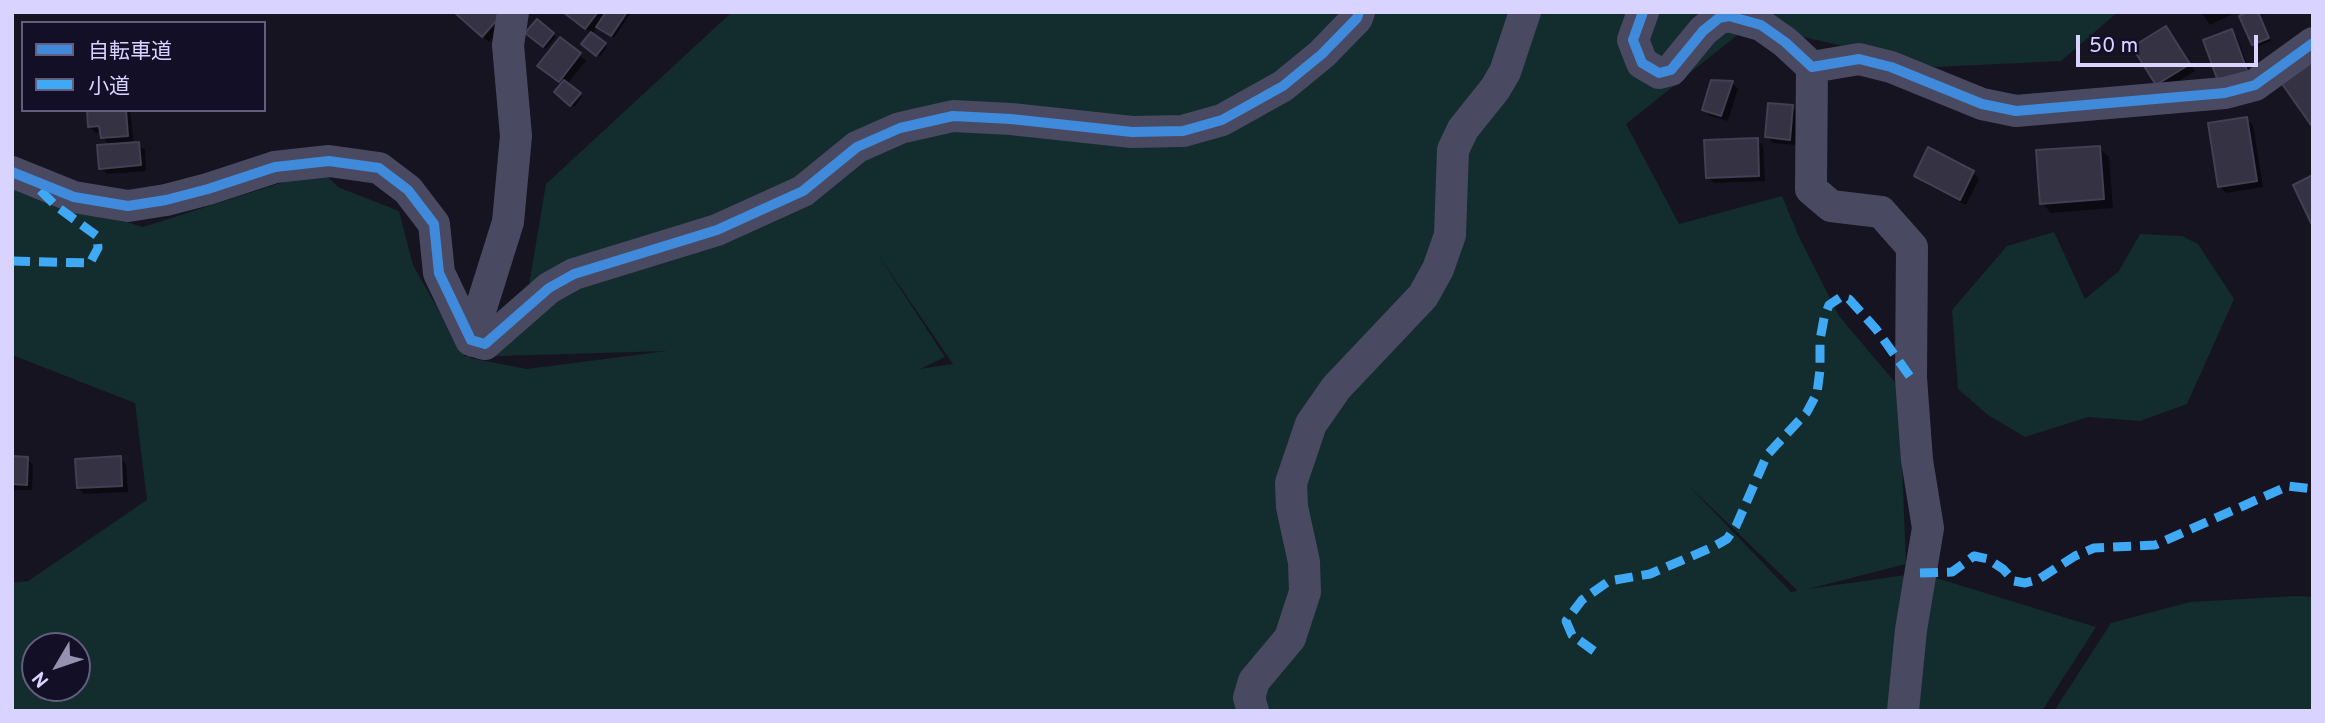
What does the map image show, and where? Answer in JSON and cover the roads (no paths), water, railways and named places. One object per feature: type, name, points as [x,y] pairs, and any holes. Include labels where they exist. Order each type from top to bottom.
[{"type":"street","points":[[471,340],[508,222],[516,136],[508,45],[513,12]]},
{"type":"street","points":[[12,172],[74,197],[128,206],[198,192],[275,167],[328,161],[379,168],[408,190],[434,224],[439,273],[471,340],[485,344],[549,288],[574,274],[717,230],[803,191],[857,147],[900,128],[953,116],[1011,119],[1132,132],[1183,131],[1222,120],[1283,86],[1322,54],[1357,18],[1359,12]]},
{"type":"street","points":[[1253,711],[1249,698],[1254,681],[1290,638],[1305,592],[1304,562],[1292,507],[1291,484],[1311,424],[1336,388],[1423,296],[1438,269],[1450,235],[1453,150],[1463,129],[1505,72],[1525,12]]},
{"type":"street","points":[[1643,12],[1633,40],[1642,63],[1660,72],[1671,70],[1703,31],[1719,18],[1728,16],[1760,25],[1785,42],[1812,67],[1811,189],[1831,206],[1881,212],[1912,247],[1911,378],[1917,460],[1928,528],[1911,630],[1903,711]]},
{"type":"street","points":[[1812,67],[1859,59],[1891,67],[1982,104],[2016,111],[2225,93],[2255,85],[2313,43]]}]
